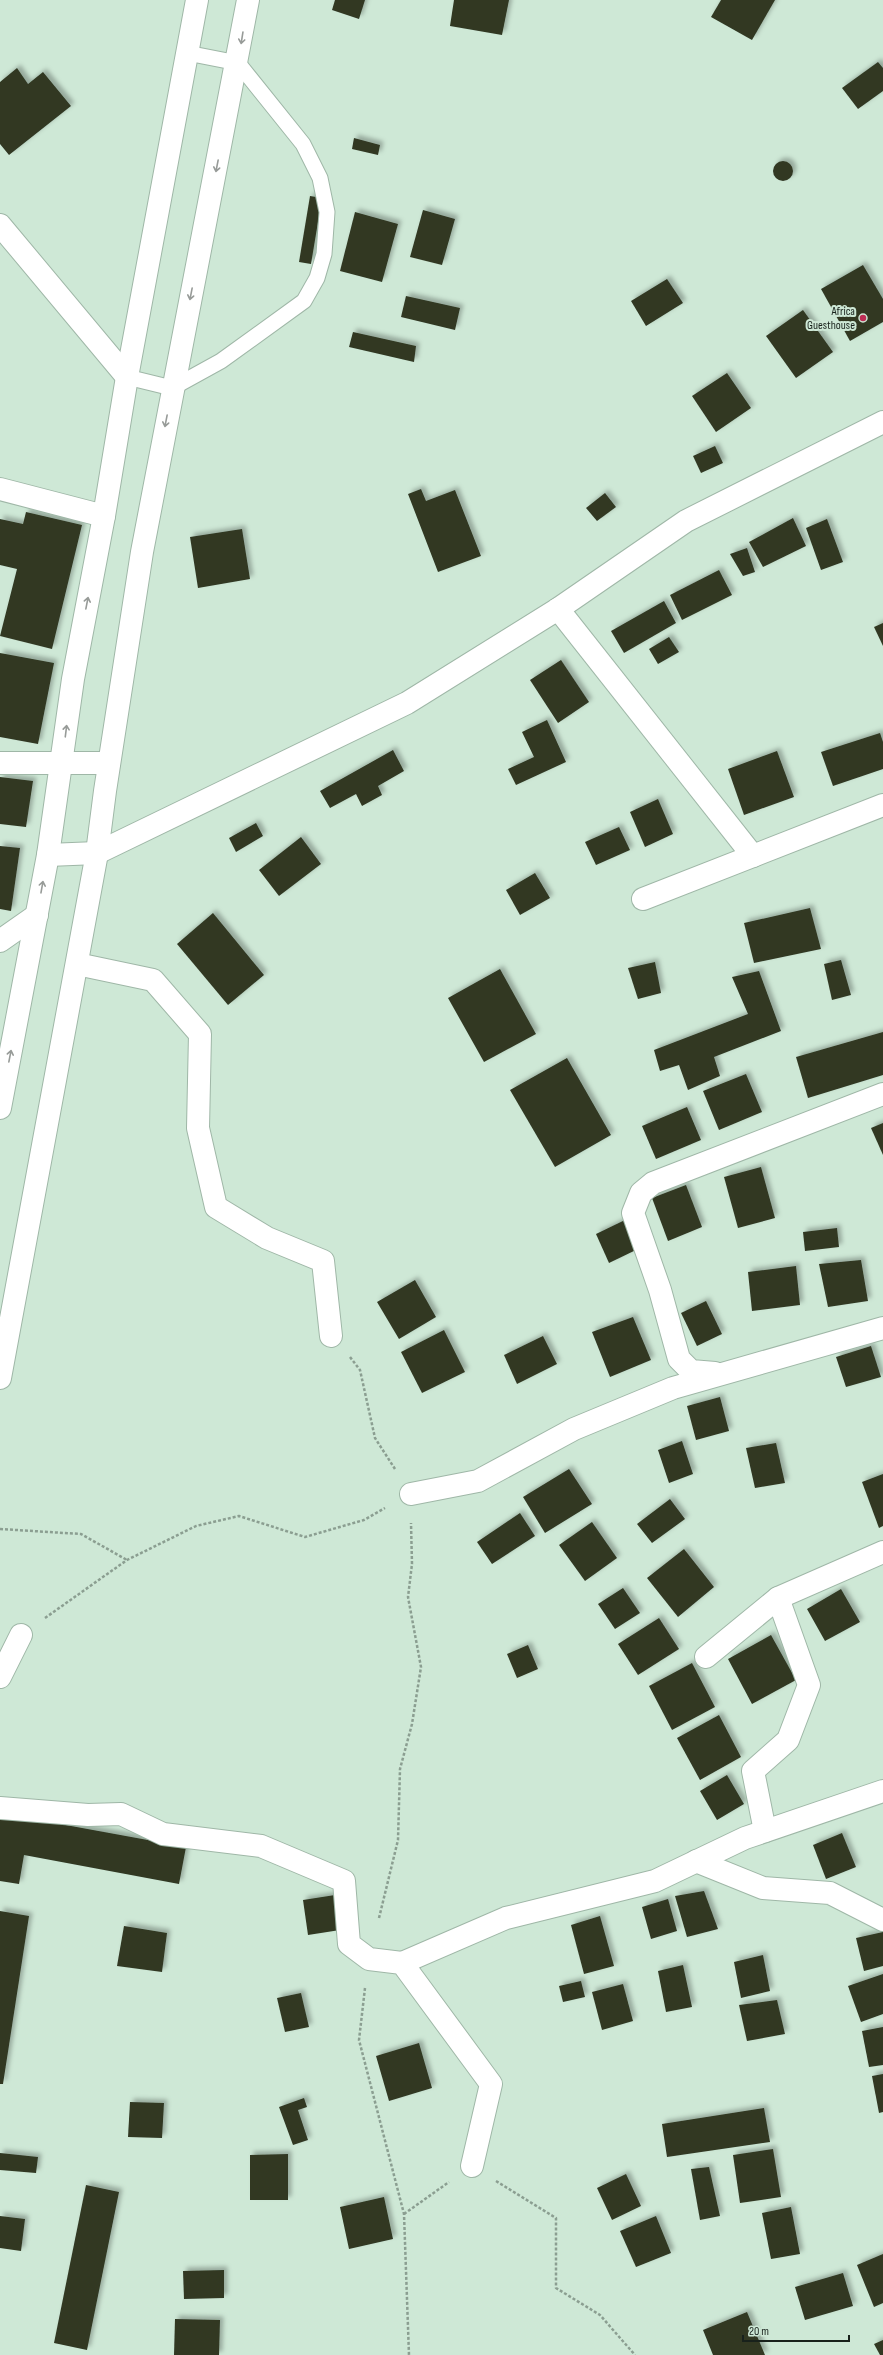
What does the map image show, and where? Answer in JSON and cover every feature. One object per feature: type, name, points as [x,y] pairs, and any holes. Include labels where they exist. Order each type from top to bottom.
[{"type":"street","points":[[0,1108],[48,855],[73,679],[104,516],[127,377],[197,0]]},
{"type":"street","points":[[0,1378],[97,854],[109,763],[142,552],[172,388],[238,63],[248,0]]},
{"type":"street","points":[[0,225],[127,377]]},
{"type":"street","points":[[48,855],[97,854],[407,703],[558,609],[686,520],[883,422]]},
{"type":"street","points":[[0,488],[104,516]]},
{"type":"street","points":[[558,609],[753,856]]},
{"type":"street","points":[[0,762],[62,764],[109,763]]},
{"type":"street","points":[[643,898],[882,809]]},
{"type":"street","points":[[0,941],[37,915]]},
{"type":"street","points":[[77,964],[153,980],[200,1034],[198,1128],[216,1207],[267,1238],[323,1261],[332,1336]]},
{"type":"street","points":[[723,1373],[691,1371],[679,1359],[660,1290],[633,1213],[641,1193],[653,1183],[883,1094]]},
{"type":"street","points":[[411,1494],[478,1480],[574,1429],[673,1388],[883,1328]]},
{"type":"street","points":[[706,1657],[778,1598],[883,1552]]},
{"type":"street","points":[[765,1831],[753,1771],[788,1740],[809,1685],[778,1598]]},
{"type":"street","points":[[0,1678],[21,1635]]},
{"type":"street","points":[[0,1808],[88,1815],[121,1814],[163,1834],[262,1846],[344,1881],[349,1944],[369,1958],[402,1964],[506,1918],[655,1881],[696,1861],[765,1831],[883,1791]]},
{"type":"street","points":[[696,1861],[763,1888],[830,1893],[883,1920]]},
{"type":"street","points":[[402,1964],[491,2084],[472,2166]]},
{"type":"lane","points":[[127,377],[172,388],[221,361],[304,301],[317,278],[324,254],[327,212],[320,178],[303,144],[238,63],[187,53]]},
{"type":"path","points":[[332,1336],[360,1370],[375,1438],[411,1494],[412,1564],[408,1598],[421,1667],[412,1724],[400,1769],[398,1840],[369,1958],[359,2040],[404,2214],[409,2355]]},
{"type":"path","points":[[21,1635],[127,1560],[196,1526],[239,1516],[305,1538],[364,1520],[411,1494]]},
{"type":"path","points":[[0,1529],[81,1534],[127,1560]]},
{"type":"path","points":[[404,2214],[472,2166],[556,2218],[556,2288],[600,2316],[635,2355]]},
{"type":"building","points":[[335,0],[365,0],[359,19],[332,10]]},
{"type":"building","points":[[454,0],[509,0],[502,35],[450,26]]},
{"type":"building","points":[[721,0],[775,0],[752,40],[711,17]]},
{"type":"building","points":[[878,62],[883,68],[883,91],[858,109],[842,88]]},
{"type":"building","points":[[17,68],[28,84],[43,72],[71,106],[9,155],[0,144],[0,82]]},
{"type":"building","points":[[354,138],[380,145],[378,155],[352,149]]},
{"type":"building","points":[[783,161],[790,164],[793,171],[790,178],[783,181],[776,178],[773,171],[776,164]]},
{"type":"building","points":[[310,196],[322,198],[311,264],[299,262]]},
{"type":"building","points":[[423,210],[455,219],[442,265],[410,257]]},
{"type":"building","points":[[355,212],[398,224],[382,282],[340,271]]},
{"type":"building","points":[[863,265],[883,299],[883,322],[850,341],[821,289]]},
{"type":"building","points":[[667,279],[683,303],[646,326],[631,301]]},
{"type":"building","points":[[406,296],[460,308],[455,330],[401,317]]},
{"type":"building","points":[[803,310],[833,352],[796,378],[766,336]]},
{"type":"building","points":[[353,332],[416,346],[414,362],[349,347]]},
{"type":"building","points":[[727,373],[751,408],[716,432],[692,396]]},
{"type":"building","points":[[715,446],[723,463],[701,473],[693,456]]},
{"type":"building","points":[[421,489],[426,501],[455,490],[481,556],[438,572],[408,494]]},
{"type":"building","points":[[605,493],[616,507],[597,521],[586,508]]},
{"type":"building","points":[[26,512],[82,525],[52,649],[0,636],[17,569],[0,565],[0,519],[23,524]]},
{"type":"building","points":[[793,518],[806,546],[763,567],[749,542]]},
{"type":"building","points":[[827,519],[843,562],[821,570],[806,528]]},
{"type":"building","points":[[242,529],[250,579],[198,588],[190,537]]},
{"type":"building","points":[[747,548],[755,572],[743,576],[730,554]]},
{"type":"building","points":[[719,570],[732,595],[682,620],[670,595]]},
{"type":"building","points":[[664,601],[676,623],[624,653],[611,631]]},
{"type":"building","points":[[883,623],[883,646],[874,627]]},
{"type":"building","points":[[669,637],[679,652],[658,664],[649,649]]},
{"type":"building","points":[[0,653],[54,663],[38,744],[0,737]]},
{"type":"building","points":[[561,660],[589,702],[558,723],[530,680]]},
{"type":"building","points":[[547,720],[566,762],[516,785],[508,769],[534,757],[522,732]]},
{"type":"building","points":[[880,733],[883,742],[883,769],[833,786],[821,752]]},
{"type":"building","points":[[393,750],[404,771],[378,786],[382,795],[362,806],[356,794],[330,808],[320,791]]},
{"type":"building","points":[[777,751],[794,797],[744,815],[728,769]]},
{"type":"building","points":[[0,777],[33,781],[26,827],[0,824]]},
{"type":"building","points":[[658,799],[673,834],[645,847],[630,812]]},
{"type":"building","points":[[256,823],[263,836],[236,852],[229,838]]},
{"type":"building","points":[[619,827],[630,850],[596,865],[585,842]]},
{"type":"building","points":[[301,837],[321,864],[279,896],[259,870]]},
{"type":"building","points":[[0,846],[20,848],[11,911],[0,909]]},
{"type":"building","points":[[535,873],[550,898],[520,915],[506,890]]},
{"type":"building","points":[[810,908],[821,949],[754,963],[744,923]]},
{"type":"building","points":[[213,913],[264,975],[228,1005],[177,944]]},
{"type":"building","points":[[841,960],[851,995],[832,1000],[824,964]]},
{"type":"building","points":[[655,962],[661,993],[638,999],[628,968]]},
{"type":"building","points":[[500,969],[536,1034],[484,1062],[448,998]]},
{"type":"building","points":[[759,971],[781,1031],[714,1057],[720,1076],[688,1090],[679,1065],[660,1071],[654,1050],[748,1014],[732,977]]},
{"type":"building","points":[[883,1032],[883,1075],[808,1098],[796,1057]]},
{"type":"building","points":[[567,1058],[611,1135],[555,1167],[510,1090]]},
{"type":"building","points":[[746,1074],[762,1112],[719,1130],[703,1091]]},
{"type":"building","points":[[687,1107],[701,1140],[656,1159],[642,1126]]},
{"type":"building","points":[[883,1123],[883,1155],[871,1128]]},
{"type":"building","points":[[761,1167],[775,1218],[738,1228],[724,1177]]},
{"type":"building","points":[[686,1185],[702,1227],[668,1241],[652,1198]]},
{"type":"building","points":[[625,1220],[638,1249],[609,1263],[596,1234]]},
{"type":"building","points":[[837,1228],[839,1247],[805,1251],[803,1232]]},
{"type":"building","points":[[861,1260],[868,1301],[828,1307],[819,1264]]},
{"type":"building","points":[[796,1266],[800,1305],[752,1311],[748,1272]]},
{"type":"building","points":[[415,1280],[436,1317],[399,1339],[377,1302]]},
{"type":"building","points":[[706,1301],[722,1334],[697,1346],[681,1313]]},
{"type":"building","points":[[633,1317],[651,1360],[610,1377],[592,1332]]},
{"type":"building","points":[[444,1330],[465,1372],[422,1393],[401,1352]]},
{"type":"building","points":[[543,1336],[557,1364],[517,1384],[504,1355]]},
{"type":"building","points":[[871,1346],[881,1377],[846,1387],[836,1357]]},
{"type":"building","points":[[720,1397],[729,1431],[696,1440],[687,1406]]},
{"type":"building","points":[[682,1441],[693,1474],[669,1483],[658,1450]]},
{"type":"building","points":[[776,1443],[785,1483],[755,1488],[746,1448]]},
{"type":"building","points":[[569,1469],[592,1504],[545,1533],[523,1497]]},
{"type":"building","points":[[883,1474],[883,1526],[879,1528],[862,1482]]},
{"type":"building","points":[[670,1499],[685,1519],[652,1543],[637,1524]]},
{"type":"building","points":[[520,1513],[535,1536],[492,1564],[477,1542]]},
{"type":"building","points":[[592,1522],[617,1558],[585,1581],[559,1545]]},
{"type":"building","points":[[684,1549],[714,1587],[678,1617],[647,1578]]},
{"type":"building","points":[[623,1588],[640,1613],[615,1629],[598,1604]]},
{"type":"building","points":[[841,1589],[860,1622],[825,1641],[807,1609]]},
{"type":"building","points":[[659,1618],[679,1649],[638,1675],[618,1644]]},
{"type":"building","points":[[771,1635],[796,1680],[752,1704],[728,1659]]},
{"type":"building","points":[[528,1645],[538,1669],[517,1678],[507,1654]]},
{"type":"building","points":[[692,1663],[715,1707],[672,1730],[649,1686]]},
{"type":"building","points":[[719,1715],[741,1757],[700,1780],[677,1738]]},
{"type":"building","points":[[727,1775],[744,1804],[717,1820],[700,1791]]},
{"type":"building","points":[[0,1813],[186,1847],[179,1884],[24,1855],[19,1884],[0,1881]]},
{"type":"building","points":[[842,1833],[856,1867],[826,1879],[813,1845]]},
{"type":"building","points":[[704,1891],[718,1929],[687,1937],[675,1896]]},
{"type":"building","points":[[335,1895],[340,1930],[308,1935],[303,1900]]},
{"type":"building","points":[[668,1899],[677,1931],[651,1939],[642,1907]]},
{"type":"building","points":[[0,1911],[29,1916],[3,2084],[0,2084]]},
{"type":"building","points":[[600,1916],[614,1966],[584,1974],[571,1925]]},
{"type":"building","points":[[124,1926],[167,1933],[162,1972],[117,1966]]},
{"type":"building","points":[[883,1932],[883,1966],[864,1971],[856,1938]]},
{"type":"building","points":[[763,1955],[770,1991],[741,1998],[734,1962]]},
{"type":"building","points":[[683,1965],[692,2007],[666,2012],[658,1971]]},
{"type":"building","points":[[883,1974],[883,2014],[861,2022],[848,1986]]},
{"type":"building","points":[[581,1981],[585,1997],[563,2002],[559,1986]]},
{"type":"building","points":[[623,1984],[633,2021],[602,2030],[592,1992]]},
{"type":"building","points":[[301,1993],[309,2027],[285,2032],[277,1998]]},
{"type":"building","points":[[777,2000],[785,2034],[747,2041],[739,2005]]},
{"type":"building","points":[[883,2027],[883,2065],[869,2067],[862,2031]]},
{"type":"building","points":[[419,2043],[432,2088],[389,2101],[376,2056]]},
{"type":"building","points":[[883,2074],[883,2112],[879,2113],[872,2076]]},
{"type":"building","points":[[304,2098],[307,2107],[298,2110],[308,2140],[293,2145],[279,2107]]},
{"type":"building","points":[[130,2102],[164,2103],[162,2138],[128,2137]]},
{"type":"building","points":[[764,2108],[770,2142],[667,2157],[662,2124]]},
{"type":"building","points":[[773,2149],[781,2197],[740,2203],[733,2155]]},
{"type":"building","points":[[0,2153],[38,2157],[36,2173],[0,2170]]},
{"type":"building","points":[[288,2154],[288,2200],[250,2200],[250,2155]]},
{"type":"building","points":[[709,2167],[720,2216],[700,2220],[691,2169]]},
{"type":"building","points":[[626,2174],[641,2206],[612,2220],[597,2188]]},
{"type":"building","points":[[86,2185],[119,2192],[87,2350],[54,2343]]},
{"type":"building","points":[[384,2197],[393,2239],[349,2249],[340,2207]]},
{"type":"building","points":[[791,2207],[800,2254],[771,2259],[762,2213]]},
{"type":"building","points":[[0,2216],[25,2219],[21,2251],[0,2248]]},
{"type":"building","points":[[656,2216],[671,2253],[636,2267],[620,2231]]},
{"type":"building","points":[[883,2254],[883,2303],[874,2307],[857,2265]]},
{"type":"building","points":[[224,2270],[224,2298],[184,2299],[183,2271]]},
{"type":"building","points":[[843,2273],[853,2306],[805,2320],[795,2287]]},
{"type":"building","points":[[747,2312],[765,2355],[713,2355],[703,2330]]},
{"type":"building","points":[[175,2319],[220,2320],[219,2355],[174,2355]]},
{"type":"building","points":[[883,2340],[883,2355],[880,2355],[874,2344]]},
{"type":"place","name":"Africa Guesthouse","points":[[863,318]]}]
